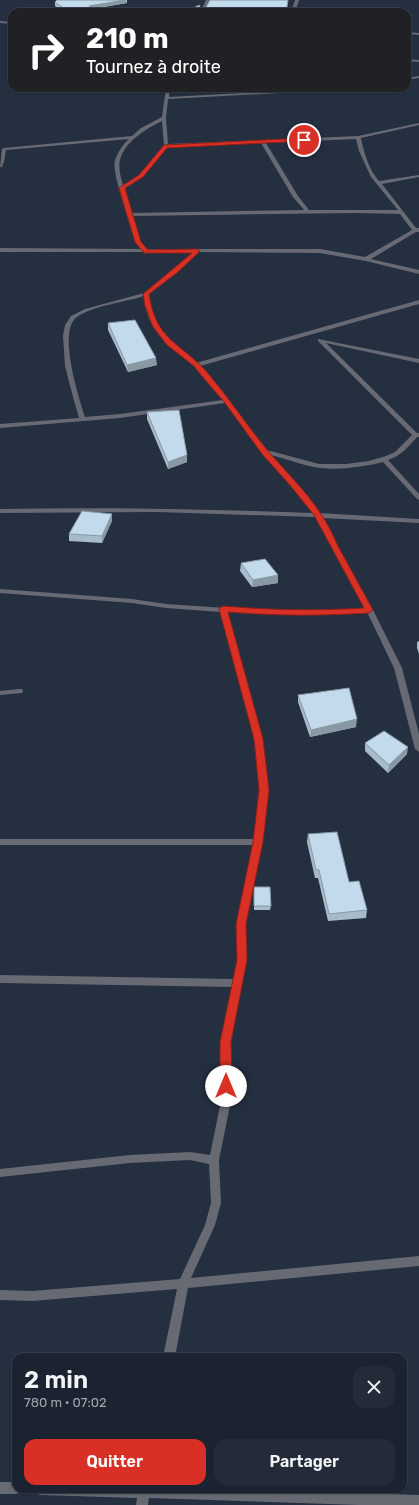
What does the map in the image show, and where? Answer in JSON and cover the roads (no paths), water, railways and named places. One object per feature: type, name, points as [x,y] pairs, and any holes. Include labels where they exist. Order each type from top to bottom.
[{"type":"street","points":[[122,188],[141,176],[166,146],[164,118],[167,92]]},
{"type":"street","points":[[166,98],[279,92]]},
{"type":"street","points":[[146,252],[138,242],[122,188],[117,161],[126,144],[143,129],[164,118]]},
{"type":"street","points":[[166,146],[358,137],[419,124]]},
{"type":"street","points":[[0,166],[4,148],[135,137]]},
{"type":"street","points":[[358,137],[361,150],[369,170],[401,212],[417,230],[366,259]]},
{"type":"street","points":[[263,142],[296,196],[308,212]]},
{"type":"street","points":[[378,183],[419,176]]},
{"type":"street","points":[[130,215],[401,212]]},
{"type":"street","points":[[0,250],[320,252],[366,259],[419,272]]},
{"type":"street","points":[[83,419],[69,375],[66,340],[68,322],[73,316],[88,310],[146,294],[176,271],[197,251]]},
{"type":"street","points":[[146,294],[148,306],[155,326],[170,343],[196,365],[227,401],[265,452],[292,482],[318,515],[398,668],[419,749]]},
{"type":"street","points":[[196,365],[419,302]]},
{"type":"street","points":[[308,334],[320,340],[419,361]]},
{"type":"street","points":[[265,452],[320,466],[332,467],[384,459],[395,455],[417,435],[320,340]]},
{"type":"street","points":[[0,426],[83,419],[227,401]]},
{"type":"street","points":[[384,459],[419,498]]},
{"type":"street","points":[[0,511],[101,510],[318,515],[419,521]]},
{"type":"street","points":[[0,591],[132,601],[166,606],[273,613],[316,613],[369,610]]},
{"type":"street","points":[[170,1353],[183,1284],[210,1225],[216,1203],[214,1160],[226,1101],[226,1042],[236,983],[242,960],[241,924],[258,842],[264,790],[259,739],[223,609]]},
{"type":"street","points":[[0,692],[19,691]]},
{"type":"street","points":[[0,842],[258,842]]},
{"type":"street","points":[[0,979],[236,983]]},
{"type":"street","points":[[0,1173],[130,1159],[190,1156],[214,1160]]},
{"type":"street","points":[[0,1295],[32,1296],[183,1284],[419,1261]]},
{"type":"street","points":[[0,1488],[12,1488]]},
{"type":"street","points":[[142,1505],[144,1493]]},
{"type":"street","points":[[219,1493],[419,1501]]}]
